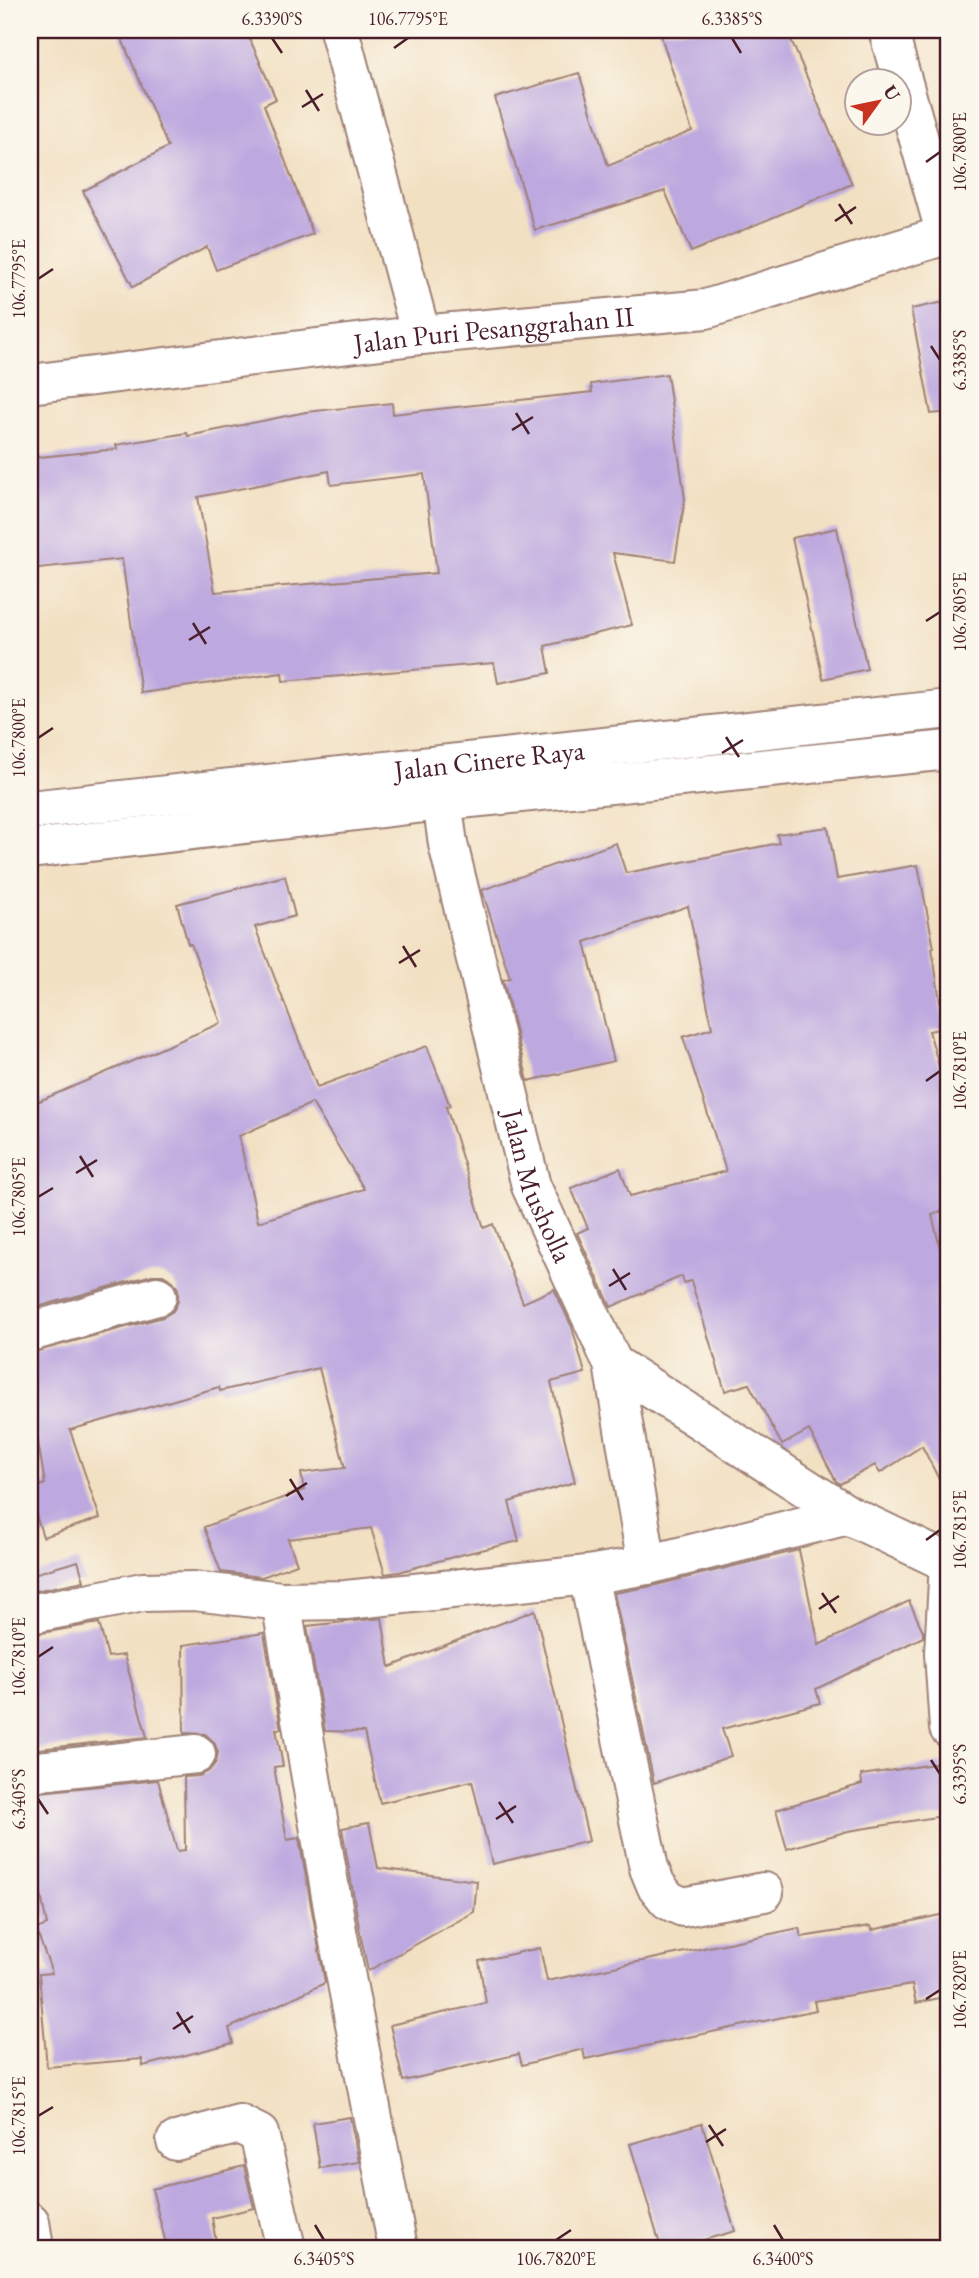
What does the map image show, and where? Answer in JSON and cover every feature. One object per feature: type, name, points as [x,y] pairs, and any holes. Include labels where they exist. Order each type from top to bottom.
[{"type":"street","points":[[339,30],[421,335]]},
{"type":"street","points":[[888,30],[947,235]]},
{"type":"street","name":"Jalan Puri Pesanggrahan II","points":[[30,384],[421,335],[705,309],[947,235]]},
{"type":"street","name":"Jalan Cinere Raya","points":[[30,810],[949,709]]},
{"type":"street","name":"Jalan Cinere Raya","points":[[30,849],[442,801],[949,750]]},
{"type":"street","name":"Jalan Musholla","points":[[442,801],[448,844],[531,1186],[612,1364],[647,1565]]},
{"type":"street","points":[[30,1332],[157,1296]]},
{"type":"street","points":[[612,1364],[848,1515],[949,1563],[944,1653],[949,1728]]},
{"type":"street","points":[[30,1614],[143,1592],[194,1591],[281,1601],[346,1600],[588,1576],[647,1565],[848,1515]]},
{"type":"street","points":[[588,1576],[649,1868],[656,1885],[668,1900],[683,1907],[764,1892]]},
{"type":"street","points":[[281,1601],[337,1931],[398,2248]]},
{"type":"street","points":[[30,1772],[196,1754]]},
{"type":"street","points":[[176,2141],[239,2124],[259,2134],[286,2248]]},
{"type":"street","points":[[30,2222],[34,2248]]},
{"type":"building","points":[[118,30],[246,30],[276,99],[264,105],[313,234],[216,270],[207,247],[133,287],[83,191],[168,147]]},
{"type":"building","points":[[659,30],[787,30],[852,184],[691,252],[665,191],[535,230],[495,98],[579,73],[608,166],[692,131]]},
{"type":"building","points":[[949,301],[949,412],[931,414],[911,309]]},
{"type":"building","points":[[667,374],[685,499],[675,561],[613,553],[632,625],[545,646],[550,673],[498,683],[494,663],[283,681],[282,673],[141,693],[122,559],[30,569],[30,458],[117,449],[116,445],[187,433],[188,436],[306,412],[392,403],[393,414],[592,392],[591,384]],"holes":[[[329,471],[331,485],[424,474],[437,573],[215,592],[198,497]]]},
{"type":"building","points":[[837,528],[867,669],[823,679],[792,538]]},
{"type":"building","points":[[828,827],[837,879],[918,865],[934,948],[944,1028],[929,1031],[949,1101],[949,1208],[932,1215],[949,1284],[949,1499],[922,1446],[880,1473],[875,1465],[840,1484],[809,1430],[782,1445],[749,1384],[725,1391],[691,1281],[684,1283],[682,1276],[611,1307],[577,1233],[588,1228],[571,1188],[620,1168],[630,1196],[726,1171],[683,1037],[712,1028],[688,906],[585,942],[614,1061],[528,1081],[503,980],[510,978],[482,890],[616,843],[626,873],[779,843],[777,834]]},
{"type":"building","points":[[285,876],[295,916],[255,927],[317,1087],[427,1046],[450,1106],[446,1107],[484,1228],[493,1224],[523,1303],[554,1289],[572,1327],[585,1373],[551,1382],[575,1482],[509,1502],[519,1541],[385,1574],[371,1528],[288,1539],[297,1564],[262,1577],[221,1572],[204,1527],[304,1490],[301,1473],[345,1468],[319,1368],[220,1391],[219,1387],[70,1430],[100,1518],[43,1537],[30,1496],[30,1489],[45,1484],[30,1394],[30,1353],[163,1317],[173,1311],[178,1301],[178,1289],[173,1281],[163,1275],[152,1275],[30,1309],[30,1105],[221,1023],[191,944],[188,944],[177,904]],"holes":[[[312,1103],[364,1189],[258,1222],[239,1136]]]},
{"type":"building","points":[[799,1550],[819,1645],[909,1601],[923,1631],[923,1637],[816,1689],[820,1703],[722,1729],[731,1756],[654,1783],[614,1593]]},
{"type":"building","points":[[78,1561],[84,1581],[30,1592],[30,1575]]},
{"type":"building","points":[[535,1610],[589,1841],[492,1864],[472,1781],[380,1803],[364,1732],[325,1731],[307,1626],[382,1618],[390,1667]]},
{"type":"building","points":[[99,1623],[108,1657],[124,1655],[147,1737],[30,1750],[30,1635]]},
{"type":"building","points":[[264,1633],[281,1729],[276,1729],[283,1766],[274,1767],[287,1840],[299,1838],[325,1983],[229,2028],[233,2043],[143,2066],[142,2059],[47,2067],[39,1974],[52,1973],[36,1929],[47,1925],[35,1865],[30,1793],[158,1780],[177,1851],[185,1850],[184,1777],[199,1776],[209,1771],[216,1762],[218,1752],[214,1742],[205,1734],[184,1733],[183,1645]]},
{"type":"building","points":[[941,1763],[949,1815],[848,1831],[787,1849],[776,1810],[862,1784],[861,1775]]},
{"type":"building","points":[[369,1823],[378,1868],[477,1881],[474,1912],[368,1971],[342,1828]]},
{"type":"building","points":[[949,1913],[949,1996],[916,2003],[912,1985],[814,2001],[816,2010],[585,2059],[583,2049],[522,2065],[519,2054],[403,2081],[390,2025],[486,2003],[479,1961],[540,1948],[547,1981],[799,1928],[801,1937],[871,1926],[872,1930]]},
{"type":"building","points":[[350,2117],[359,2162],[320,2168],[313,2123]]},
{"type":"building","points":[[702,2123],[735,2231],[676,2248],[661,2248],[630,2144]]},
{"type":"building","points":[[244,2166],[254,2208],[212,2218],[217,2248],[167,2248],[152,2189]]}]
